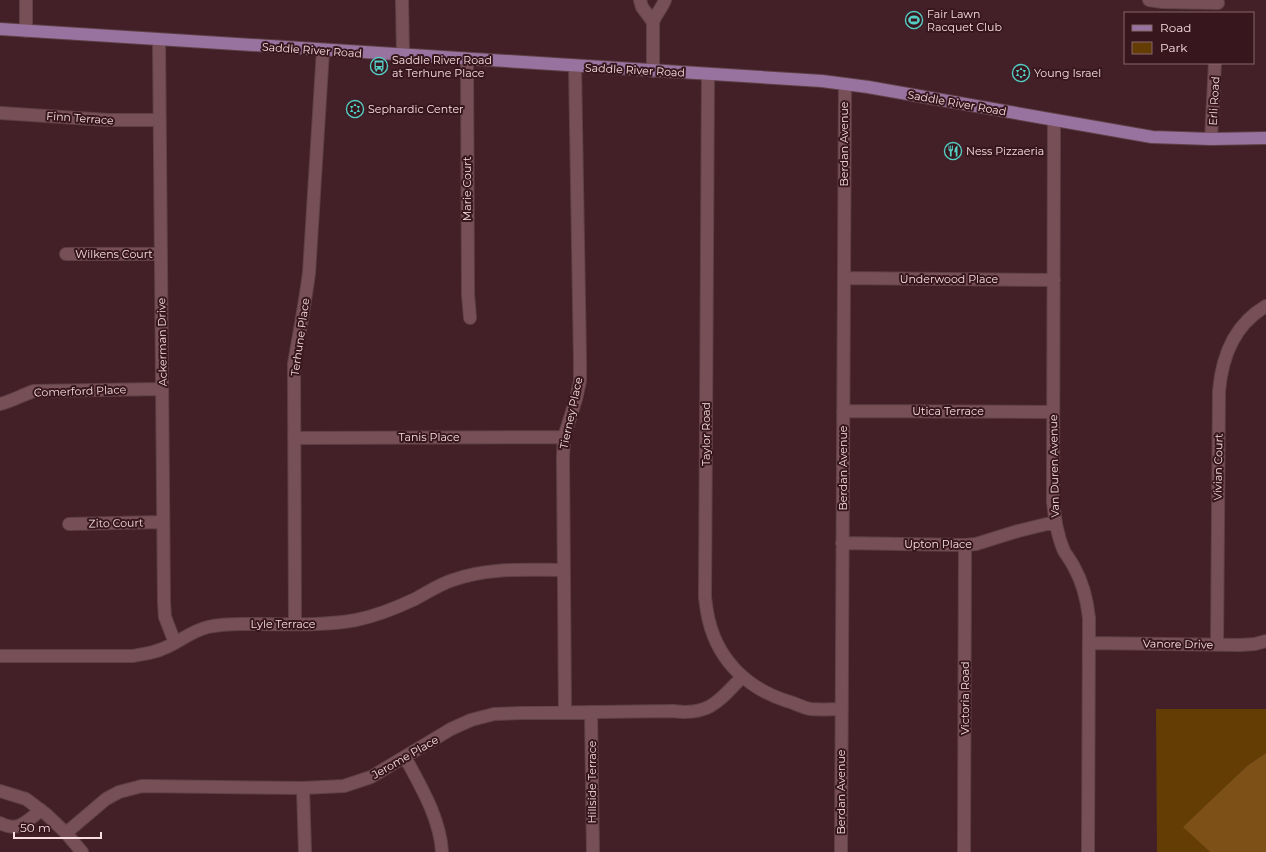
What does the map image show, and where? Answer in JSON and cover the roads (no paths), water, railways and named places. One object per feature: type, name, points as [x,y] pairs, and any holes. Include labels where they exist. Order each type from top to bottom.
[{"type":"main road","name":"Saddle River Road","points":[[0,29],[845,84],[1152,137],[1211,139],[1266,138]]},
{"type":"street","points":[[26,0],[26,31]]},
{"type":"street","points":[[402,0],[403,55]]},
{"type":"street","points":[[640,0],[642,7],[653,22]]},
{"type":"street","points":[[653,71],[653,22],[663,7],[665,0]]},
{"type":"street","points":[[1149,0],[1218,5]]},
{"type":"street","name":"Ackerman Drive","points":[[159,40],[164,602],[165,616],[175,643]]},
{"type":"street","name":"Terhune Place","points":[[295,624],[294,364],[309,273],[324,50]]},
{"type":"street","name":"Marie Court","points":[[467,60],[468,294],[470,318]]},
{"type":"street","name":"Erli Road","points":[[1211,139],[1215,64]]},
{"type":"street","name":"Tierney Place","points":[[565,712],[563,457],[564,437],[576,400],[580,381],[575,66]]},
{"type":"street","name":"Taylor Road","points":[[708,74],[705,597],[709,622],[716,642],[725,656],[742,677],[757,688],[810,709],[842,709]]},
{"type":"street","name":"Berdan Avenue","points":[[841,852],[845,84]]},
{"type":"street","name":"Finn Terrace","points":[[0,113],[108,120],[160,120]]},
{"type":"street","name":"Van Duren Avenue","points":[[1054,120],[1053,502],[1055,522],[1064,551],[1074,567],[1088,601],[1088,852]]},
{"type":"street","name":"Wilkens Court","points":[[66,254],[161,254]]},
{"type":"street","name":"Underwood Place","points":[[844,278],[1054,280]]},
{"type":"street","name":"Vivian Court","points":[[1217,645],[1220,374],[1224,360],[1238,332],[1247,320],[1266,306]]},
{"type":"street","name":"Comerford Place","points":[[0,404],[34,391],[162,389]]},
{"type":"street","name":"Utica Terrace","points":[[843,411],[1054,412]]},
{"type":"street","name":"Tanis Place","points":[[294,438],[564,437]]},
{"type":"street","name":"Zito Court","points":[[69,524],[163,522]]},
{"type":"street","name":"Upton Place","points":[[842,544],[976,544],[1018,531],[1055,522]]},
{"type":"street","name":"Victoria Road","points":[[964,852],[965,545]]},
{"type":"street","name":"Lyle Terrace","points":[[0,656],[133,656],[149,654],[162,650],[197,631],[220,625],[338,623],[377,614],[397,607],[452,580],[471,574],[511,570],[564,570]]},
{"type":"street","name":"Vanore Drive","points":[[1089,643],[1217,645],[1248,644],[1266,641]]},
{"type":"street","name":"Jerome Place","points":[[66,833],[106,799],[119,792],[142,786],[303,788],[344,786],[371,777],[451,729],[471,720],[494,714],[673,711],[687,713],[700,711],[720,700],[742,677]]},
{"type":"street","name":"Hillside Terrace","points":[[591,712],[593,852]]},
{"type":"street","points":[[405,757],[434,815],[442,852]]},
{"type":"street","points":[[303,788],[305,852]]},
{"type":"street","points":[[0,791],[26,799],[41,810],[66,833],[82,852]]},
{"type":"street","points":[[0,823],[14,828],[24,824],[41,810]]},
{"type":"place","name":"Fair Lawn Racquet Club","points":[[914,20]]},
{"type":"place","name":"Saddle River Road at Terhune Place","points":[[379,66]]},
{"type":"place","name":"Young Israel","points":[[1021,73]]},
{"type":"place","name":"Sephardic Center","points":[[355,109]]},
{"type":"place","name":"Ness Pizzaeria","points":[[953,151]]}]
